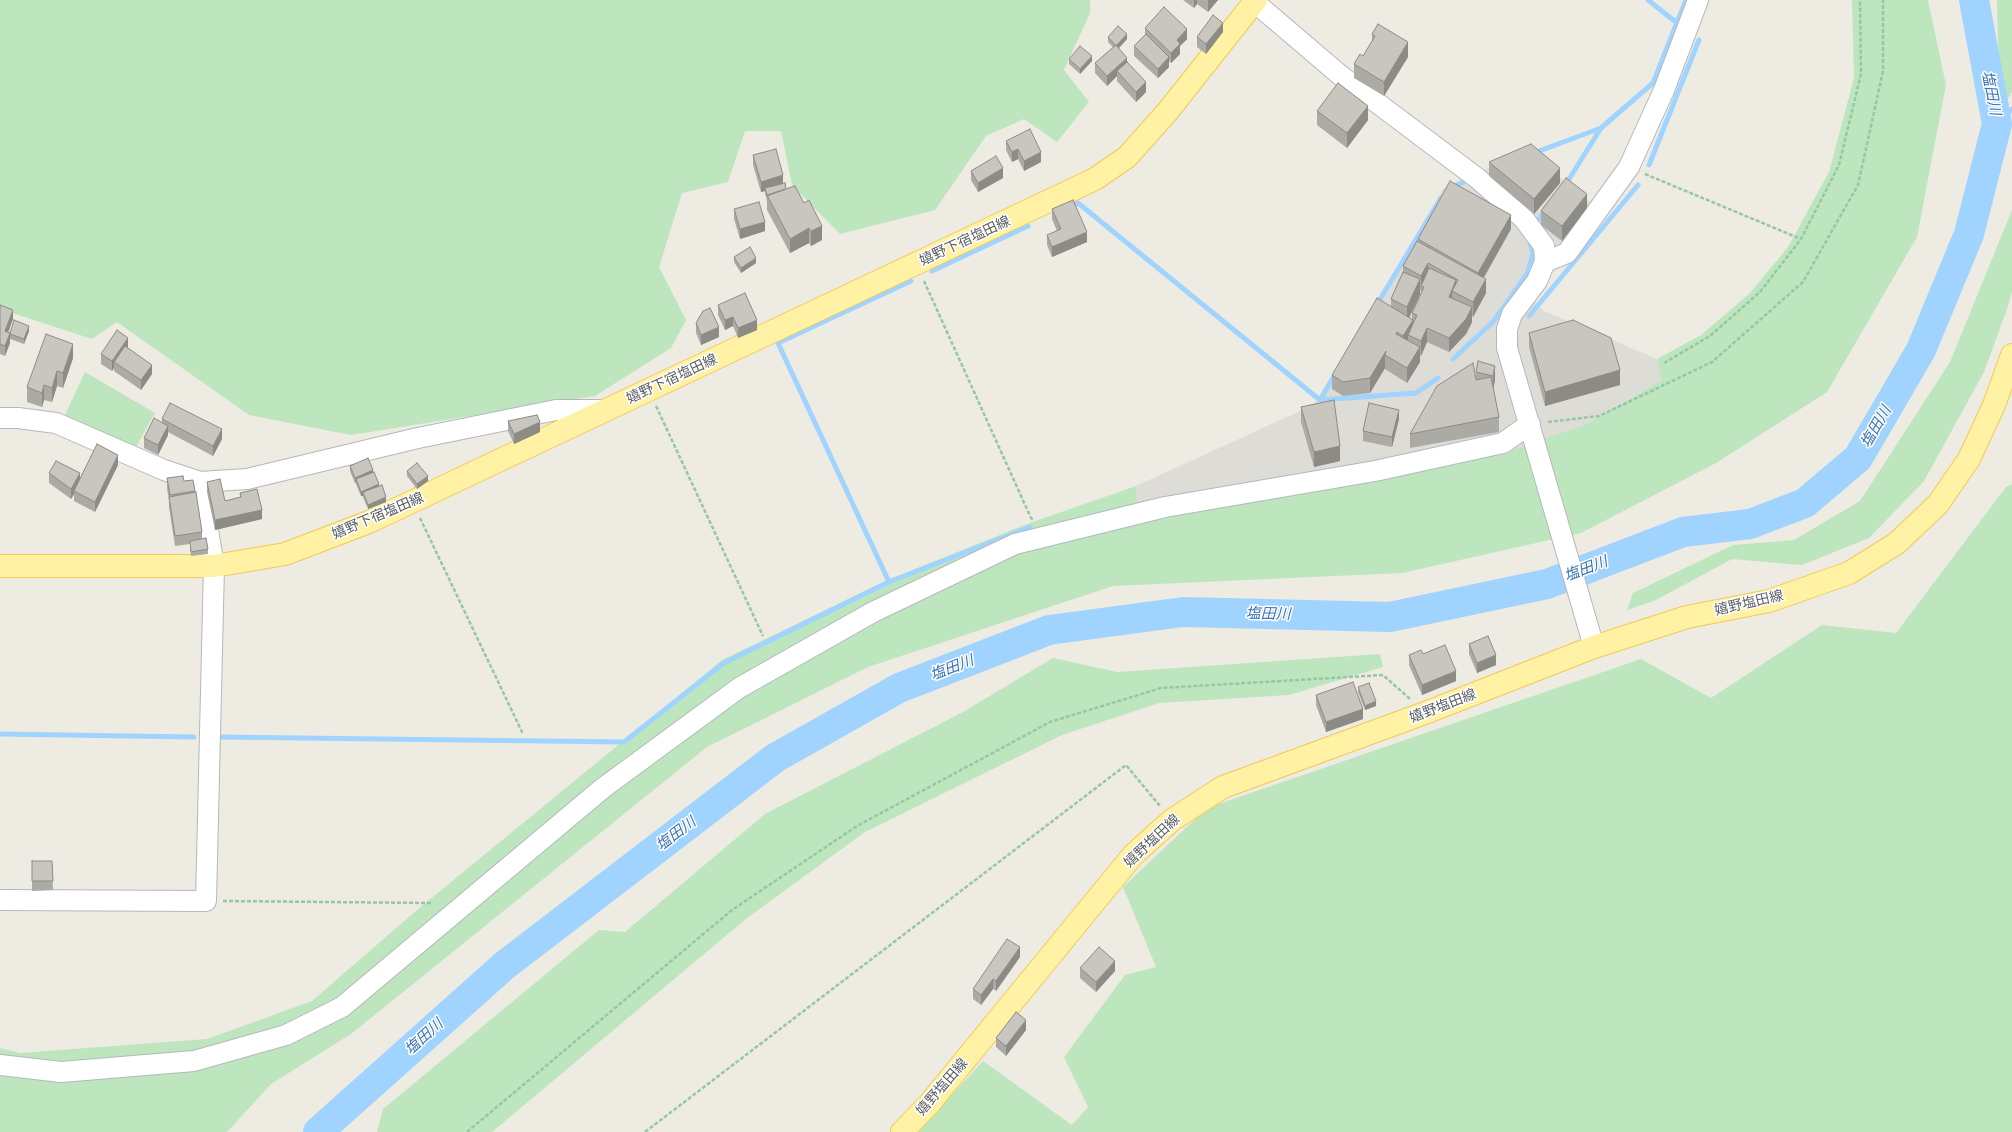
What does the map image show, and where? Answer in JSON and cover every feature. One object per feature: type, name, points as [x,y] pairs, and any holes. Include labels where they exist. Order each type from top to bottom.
[{"type":"main road","name":"嬉野下宿塩田線","points":[[0,566],[214,566],[285,554],[369,522],[603,410],[917,264],[1095,179],[1127,157],[1168,111],[1254,1]]},
{"type":"main road","name":"嬉野塩田線","points":[[902,1132],[929,1104],[1133,855],[1172,820],[1223,787],[1425,713],[1594,647],[1687,617],[1769,601],[1849,573],[1897,543],[1938,504],[1969,459],[1994,405],[2012,355]]},
{"type":"street","points":[[1546,262],[1567,253],[1629,167],[1664,90],[1698,0]]},
{"type":"street","points":[[1254,1],[1340,75],[1477,178],[1524,219],[1544,246],[1546,262],[1538,281],[1512,314],[1507,329],[1508,348],[1594,647]]},
{"type":"street","points":[[0,418],[18,418],[56,423],[164,470],[200,482],[247,479],[418,438],[556,410],[603,410]]},
{"type":"street","points":[[0,1065],[61,1072],[194,1060],[286,1035],[342,1007],[603,788],[740,688],[873,612],[1016,544],[1165,506],[1375,471],[1503,443],[1531,429]]},
{"type":"street","points":[[0,900],[206,901],[214,566],[200,482]]},
{"type":"path","points":[[1664,363],[1710,336],[1760,292],[1801,239],[1839,164],[1861,74],[1860,0]]},
{"type":"path","points":[[1531,429],[1599,416],[1712,362],[1803,282],[1858,184],[1883,71],[1883,0]]},
{"type":"path","points":[[1629,167],[1801,239]]},
{"type":"path","points":[[917,264],[1031,518],[1037,522]]},
{"type":"path","points":[[648,390],[763,636]]},
{"type":"path","points":[[412,502],[523,734]]},
{"type":"path","points":[[467,1132],[732,910],[857,826],[1050,722],[1161,688],[1384,675],[1425,713]]},
{"type":"path","points":[[645,1132],[1126,765],[1172,820]]},
{"type":"path","points":[[206,901],[431,902]]},
{"type":"shaded area","points":[[1528,151],[1595,206],[1523,292],[1544,311],[1657,359],[1662,380],[1589,423],[1507,452],[1149,517],[1137,502],[1136,486],[1313,405],[1323,392],[1443,189],[1462,179]]},
{"type":"green space","points":[[0,0],[1090,0],[1090,13],[1064,70],[1089,102],[1057,142],[1024,119],[986,136],[935,210],[840,234],[792,185],[781,131],[745,131],[728,182],[682,193],[659,267],[686,320],[671,348],[595,396],[351,435],[249,415],[117,322],[92,339],[0,309]]},
{"type":"green space","points":[[1852,0],[1928,0],[1946,85],[1917,237],[1827,392],[1716,463],[1581,533],[1402,573],[1113,586],[868,667],[707,747],[351,1034],[271,1084],[227,1132],[0,1132],[0,1048],[20,1053],[207,1039],[312,1001],[417,910],[722,660],[885,581],[1027,524],[1136,486],[1137,502],[1149,517],[1507,452],[1589,423],[1662,380],[1657,359],[1701,335],[1750,293],[1788,247],[1829,172],[1854,78]]},
{"type":"green space","points":[[1997,0],[2012,0],[2012,92],[2000,112]]},
{"type":"green space","points":[[2012,210],[2012,292],[2006,312],[1984,372],[1924,481],[1869,538],[1802,565],[1732,559],[1654,601],[1627,610],[1633,593],[1733,545],[1794,540],[1860,501],[1950,362]]},
{"type":"green space","points":[[85,372],[155,413],[136,447],[64,417]]},
{"type":"green space","points":[[2012,484],[2012,1132],[918,1132],[983,1061],[1072,1125],[1088,1107],[1064,1057],[1125,975],[1156,967],[1123,887],[1207,808],[1641,659],[1711,698],[1822,625],[1896,633],[2006,487]]},
{"type":"green space","points":[[1380,654],[1383,667],[1289,695],[1159,703],[1062,735],[865,832],[747,918],[492,1132],[377,1132],[383,1109],[599,930],[625,932],[765,814],[963,712],[1053,658],[1117,672]]},
{"type":"building","points":[[1164,7],[1187,29],[1177,40],[1180,44],[1171,53],[1145,28]]},
{"type":"building","points":[[1213,15],[1223,23],[1206,44],[1197,37]]},
{"type":"building","points":[[1378,24],[1408,42],[1384,82],[1354,64],[1360,54],[1363,56],[1375,36],[1372,34]]},
{"type":"building","points":[[1118,26],[1127,34],[1116,46],[1108,37]]},
{"type":"building","points":[[1146,34],[1169,57],[1158,69],[1134,46]]},
{"type":"building","points":[[1116,45],[1127,58],[1107,76],[1095,63]]},
{"type":"building","points":[[1080,46],[1092,56],[1080,69],[1069,59]]},
{"type":"building","points":[[1127,62],[1146,82],[1136,92],[1117,71]]},
{"type":"building","points":[[1338,83],[1368,106],[1347,133],[1317,111]]},
{"type":"building","points":[[1030,129],[1041,152],[1024,161],[1018,149],[1012,152],[1006,141]]},
{"type":"building","points":[[1531,144],[1560,168],[1534,199],[1489,162]]},
{"type":"building","points":[[776,149],[783,175],[761,182],[753,155]]},
{"type":"building","points":[[996,156],[1003,168],[978,183],[971,171]]},
{"type":"building","points":[[1566,178],[1587,194],[1562,226],[1541,211]]},
{"type":"building","points":[[1450,181],[1511,215],[1478,273],[1418,239]]},
{"type":"building","points":[[785,183],[786,189],[767,196],[765,188]]},
{"type":"building","points":[[795,186],[804,203],[809,200],[822,226],[811,231],[809,228],[790,239],[767,195]]},
{"type":"building","points":[[1073,200],[1087,232],[1052,247],[1047,235],[1061,229],[1052,209]]},
{"type":"building","points":[[759,202],[765,222],[740,229],[734,209]]},
{"type":"building","points":[[1417,241],[1486,279],[1473,302],[1452,291],[1458,280],[1428,263],[1421,276],[1403,266]]},
{"type":"building","points":[[750,247],[756,258],[741,268],[734,257]]},
{"type":"building","points":[[1429,268],[1456,280],[1449,297],[1472,307],[1466,319],[1449,338],[1427,328],[1421,341],[1408,335],[1417,315],[1412,313],[1424,287],[1421,286]]},
{"type":"building","points":[[1403,272],[1420,279],[1407,307],[1391,299]]},
{"type":"building","points":[[745,293],[757,320],[738,328],[733,317],[725,320],[718,305]]},
{"type":"building","points":[[1377,298],[1413,320],[1403,336],[1397,332],[1396,334],[1420,347],[1407,368],[1385,355],[1386,351],[1370,378],[1343,382],[1332,375]]},
{"type":"building","points":[[0,305],[13,310],[5,331],[10,333],[5,346],[0,344]]},
{"type":"building","points":[[710,308],[719,327],[701,335],[696,323],[703,311]]},
{"type":"building","points":[[14,320],[29,326],[24,339],[10,334]]},
{"type":"building","points":[[1573,320],[1611,338],[1620,370],[1545,392],[1529,333]]},
{"type":"building","points":[[117,330],[128,338],[112,361],[101,354]]},
{"type":"building","points":[[46,334],[73,344],[63,373],[57,371],[52,388],[44,385],[42,393],[27,387]]},
{"type":"building","points":[[125,346],[152,365],[141,380],[114,362]]},
{"type":"building","points":[[1478,361],[1495,366],[1493,376],[1476,372]]},
{"type":"building","points":[[1473,363],[1476,380],[1491,377],[1499,417],[1410,434],[1437,386]]},
{"type":"building","points":[[1334,400],[1340,446],[1314,452],[1301,407]]},
{"type":"building","points":[[170,403],[222,429],[213,446],[162,419]]},
{"type":"building","points":[[1369,403],[1399,410],[1392,437],[1363,431]]},
{"type":"building","points":[[537,415],[540,422],[514,434],[508,421]]},
{"type":"building","points":[[154,418],[168,426],[158,445],[144,438]]},
{"type":"building","points":[[97,444],[118,455],[95,502],[74,491]]},
{"type":"building","points":[[368,458],[373,470],[355,478],[350,466]]},
{"type":"building","points":[[56,461],[80,473],[71,489],[49,473]]},
{"type":"building","points":[[417,463],[428,476],[417,484],[407,471]]},
{"type":"building","points":[[374,472],[379,484],[361,492],[356,479]]},
{"type":"building","points":[[183,476],[184,481],[193,480],[195,491],[170,495],[167,478]]},
{"type":"building","points":[[220,479],[225,501],[241,497],[240,493],[257,489],[262,510],[215,520],[207,482]]},
{"type":"building","points":[[382,485],[386,497],[368,505],[363,492]]},
{"type":"building","points":[[196,492],[202,532],[175,536],[169,497]]},
{"type":"building","points":[[206,538],[208,549],[191,552],[190,541]]},
{"type":"building","points":[[1488,636],[1496,655],[1477,663],[1469,644]]},
{"type":"building","points":[[1445,645],[1456,671],[1422,685],[1409,655],[1421,650],[1423,654]]},
{"type":"building","points":[[1353,682],[1363,709],[1326,722],[1316,695]]},
{"type":"building","points":[[1369,683],[1376,701],[1365,706],[1358,687]]},
{"type":"building","points":[[32,861],[52,861],[53,881],[32,881]]},
{"type":"building","points":[[1007,939],[1020,947],[996,981],[993,979],[981,995],[973,989]]},
{"type":"building","points":[[1099,947],[1115,961],[1096,982],[1080,968]]},
{"type":"building","points":[[1016,1012],[1026,1020],[1006,1046],[996,1038]]},
{"type":"waterway","points":[[1648,0],[1677,23]]},
{"type":"waterway","points":[[1566,184],[1601,128],[1653,83],[1686,0]]},
{"type":"waterway","name":"塩田川","points":[[318,1132],[505,965],[775,758],[899,688],[1049,630],[1183,612],[1390,617],[1547,584],[1683,532],[1750,524],[1805,503],[1858,458],[1921,350],[1969,234],[1997,124],[1974,0]]},
{"type":"waterway","points":[[1649,165],[1699,40]]},
{"type":"waterway","points":[[1997,124],[2012,109]]},
{"type":"waterway","points":[[1534,153],[1601,128]]},
{"type":"waterway","points":[[1452,187],[1466,181]]},
{"type":"waterway","points":[[1529,316],[1638,185]]},
{"type":"waterway","points":[[1376,306],[1441,198]]},
{"type":"waterway","points":[[1069,205],[1078,203],[1320,400],[1334,376]]},
{"type":"waterway","points":[[1538,220],[1545,211]]},
{"type":"waterway","points":[[932,271],[1028,226]]},
{"type":"waterway","points":[[1453,359],[1493,322],[1527,274],[1533,254],[1529,238]]},
{"type":"waterway","points":[[220,737],[624,742],[724,663],[889,582],[778,343],[911,281]]},
{"type":"waterway","points":[[1320,400],[1416,393],[1438,378]]},
{"type":"waterway","points":[[889,582],[1030,527]]},
{"type":"waterway","points":[[0,734],[194,737]]}]
